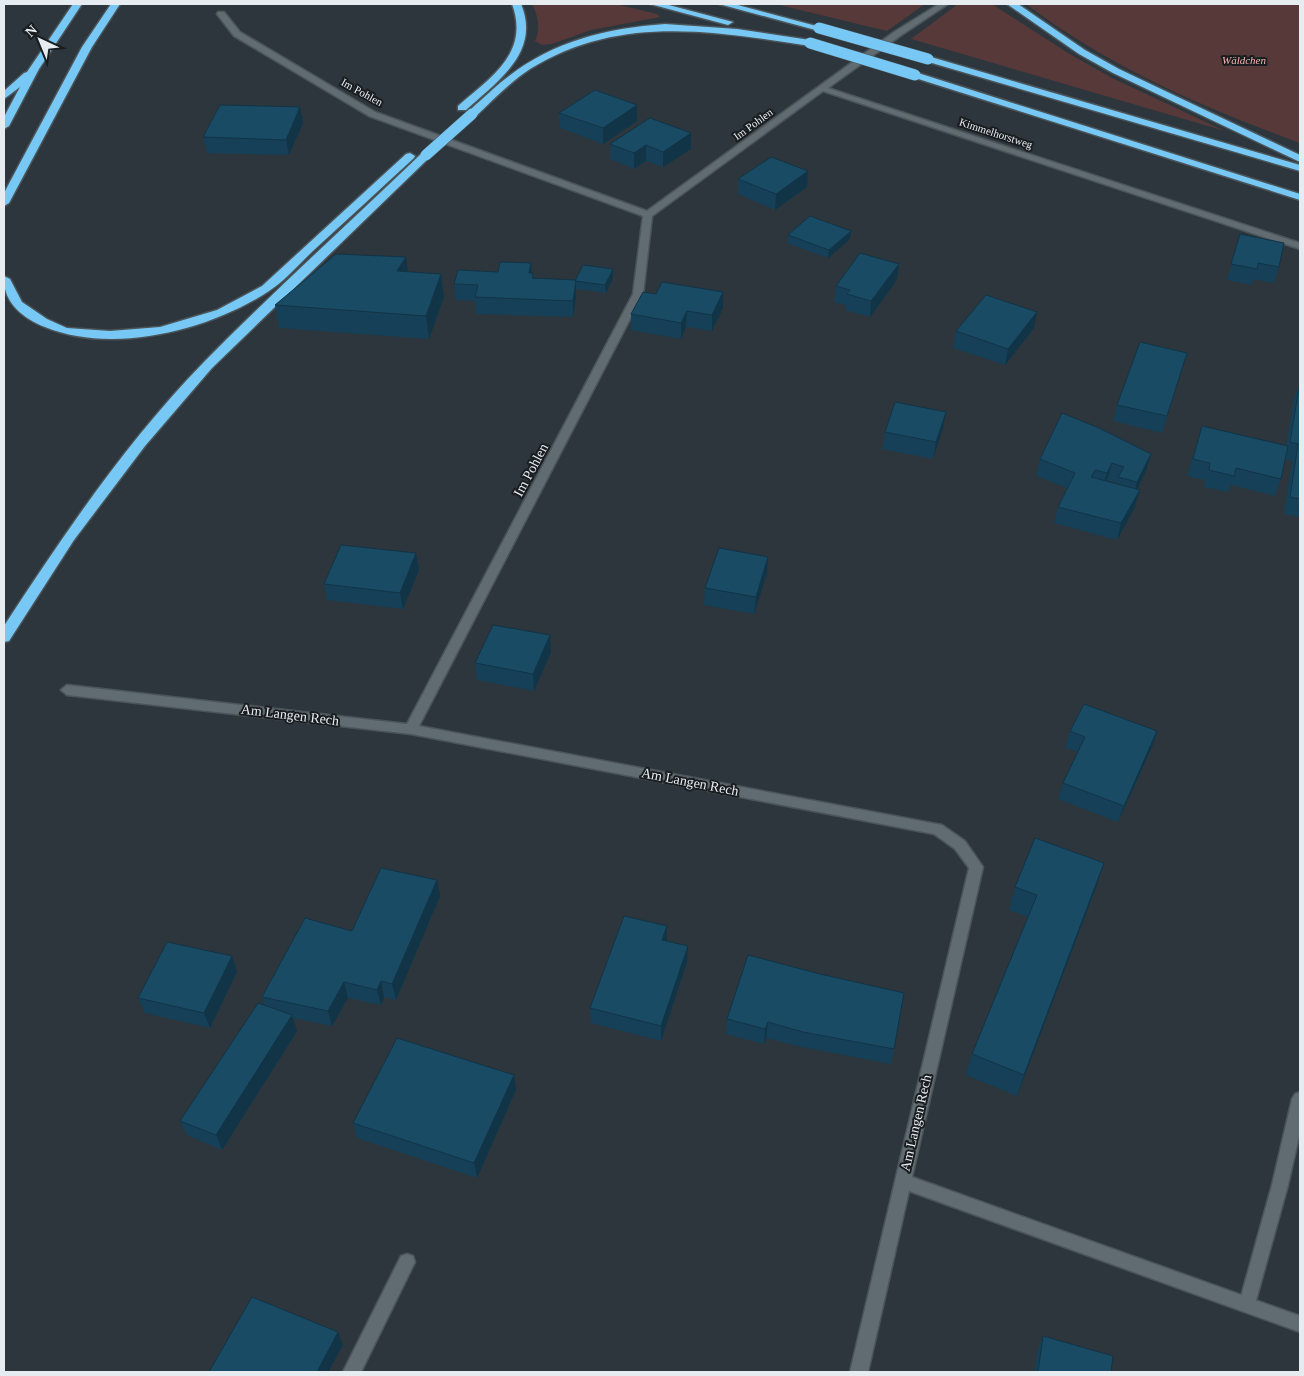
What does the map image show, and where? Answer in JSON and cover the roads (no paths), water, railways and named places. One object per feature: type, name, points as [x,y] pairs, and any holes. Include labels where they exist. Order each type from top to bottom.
[{"type":"highway","points":[[4,126],[34,69],[76,4]]},
{"type":"highway","points":[[4,204],[87,47],[115,4]]},
{"type":"highway","points":[[4,637],[69,537],[140,443],[208,365],[422,153],[462,108],[509,64],[519,48],[524,18],[517,4]]},
{"type":"highway","points":[[655,4],[810,43],[1300,197]]},
{"type":"highway","points":[[724,4],[928,58],[1300,168]]},
{"type":"highway","points":[[1012,4],[1082,52],[1116,71],[1300,159]]},
{"type":"highway","points":[[4,279],[17,304],[43,322],[65,330],[110,335],[160,331],[221,313],[266,288],[422,153],[472,114],[525,68],[542,58],[583,40],[621,30],[684,26],[810,43]]},
{"type":"highway","points":[[4,96],[34,69]]},
{"type":"street","points":[[824,89],[898,34],[944,4]]},
{"type":"street","name":"Im Pohlen","points":[[221,14],[237,34],[372,114],[648,215]]},
{"type":"street","name":"Im Pohlen","points":[[411,729],[638,294],[648,215],[824,89]]},
{"type":"street","name":"Kimmelhorstweg","points":[[824,89],[1300,246]]},
{"type":"street","name":"Am Langen Rech","points":[[67,690],[411,729],[937,828],[960,845],[976,867],[859,1372]]},
{"type":"street","points":[[1247,1304],[1280,1185],[1300,1099]]},
{"type":"street","name":"Am Langen Rech","points":[[902,1181],[1300,1324]]},
{"type":"street","points":[[352,1372],[407,1262]]},
{"type":"park label","name":"Wäldchen","points":[[1244,60]]}]
